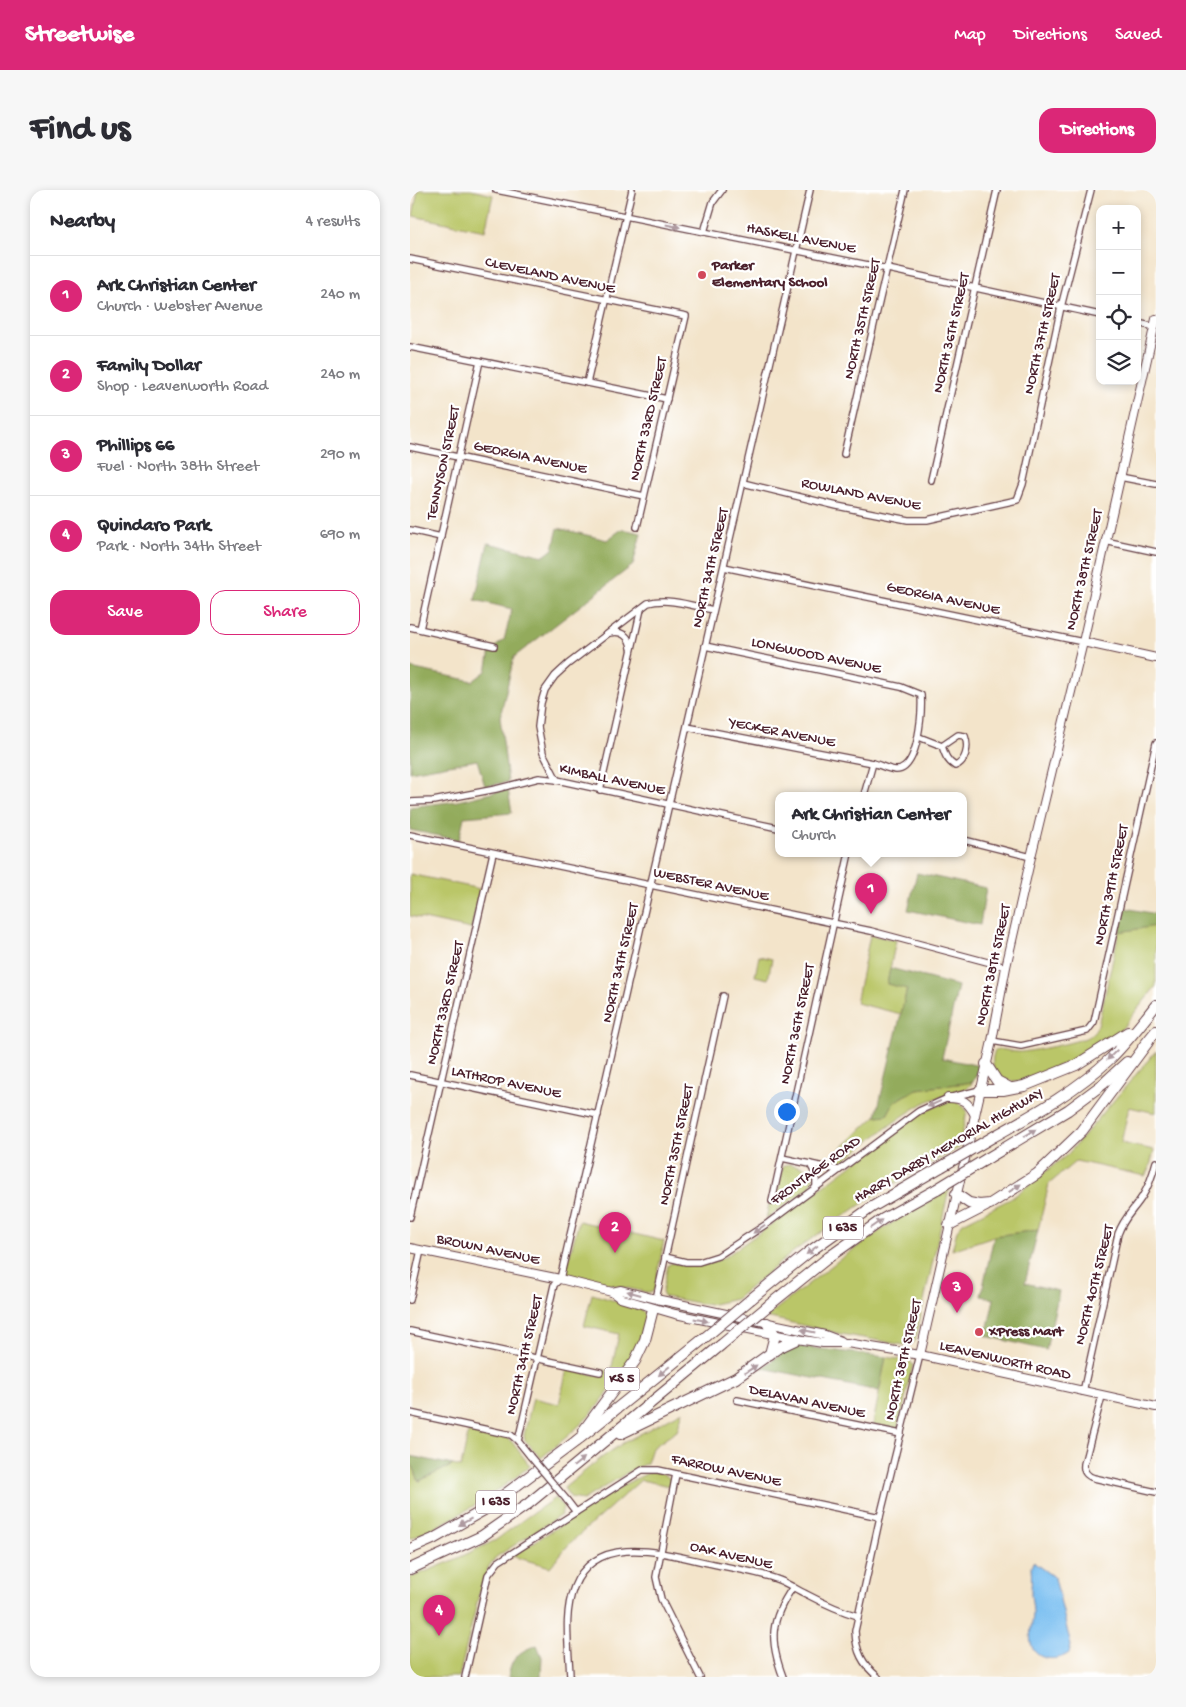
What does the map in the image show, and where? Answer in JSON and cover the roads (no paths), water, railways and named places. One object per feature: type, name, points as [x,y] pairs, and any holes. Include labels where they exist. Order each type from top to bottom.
[{"type":"highway","name":"HARRY DARBY MEMORIAL HIGHWAY","points":[[410,1549],[433,1539],[484,1510],[575,1442],[809,1252],[872,1207],[1040,1111],[1073,1089],[1111,1058],[1156,1005]]},
{"type":"highway","points":[[980,1090],[1024,1086],[1076,1065],[1118,1039],[1145,1019]]},
{"type":"highway","name":"HARRY DARBY MEMORIAL HIGHWAY","points":[[410,1569],[482,1536],[528,1504],[721,1344],[836,1252],[884,1219],[1068,1110],[1103,1084],[1148,1042],[1156,1032]]},
{"type":"highway","points":[[949,1225],[990,1204],[1037,1174],[1061,1153],[1082,1131],[1148,1042]]},
{"type":"highway","points":[[986,1064],[997,1081],[1010,1088]]},
{"type":"highway","points":[[956,1194],[969,1203],[979,1205],[990,1204]]},
{"type":"highway","name":"KS 5","points":[[575,1442],[635,1361],[645,1340],[655,1304]]},
{"type":"highway","points":[[767,1322],[775,1335],[770,1354]]},
{"type":"highway","points":[[605,1441],[736,1378],[785,1344],[797,1339]]},
{"type":"street","name":"HASKELL AVENUE","points":[[496,190],[888,269],[1096,314]]},
{"type":"street","points":[[587,383],[632,190]]},
{"type":"street","points":[[704,232],[713,202],[722,190]]},
{"type":"street","name":"NORTH 34TH STREET","points":[[518,1440],[554,1285],[560,1279],[652,885],[810,190]]},
{"type":"street","name":"NORTH 35TH STREET","points":[[844,454],[905,190]]},
{"type":"street","name":"NORTH 36TH STREET","points":[[931,480],[997,190]]},
{"type":"street","name":"NORTH 37TH STREET","points":[[1023,484],[1061,307],[1091,190]]},
{"type":"street","name":"CLEVELAND AVENUE","points":[[410,259],[686,316]]},
{"type":"street","name":"NORTH 33RD STREET","points":[[637,527],[686,316]]},
{"type":"street","points":[[1141,323],[1155,324]]},
{"type":"street","name":"NORTH 38TH STREET","points":[[878,1677],[862,1662],[859,1655],[855,1631],[858,1616],[920,1355],[992,1041],[1006,967],[1031,857],[1083,642],[1155,324]]},
{"type":"street","points":[[410,347],[666,399]]},
{"type":"street","name":"TENNYSON STREET","points":[[420,629],[480,361]]},
{"type":"street","name":"GEORGIA AVENUE","points":[[410,447],[644,496]]},
{"type":"street","points":[[1120,477],[1156,484]]},
{"type":"street","name":"ROWLAND AVENUE","points":[[743,483],[837,506],[908,520],[927,520],[1017,500],[1023,484]]},
{"type":"street","points":[[410,530],[441,537]]},
{"type":"street","points":[[1105,541],[1156,552]]},
{"type":"street","name":"GEORGIA AVENUE","points":[[724,567],[1156,658]]},
{"type":"street","points":[[557,780],[543,753],[538,727],[541,703],[545,690],[555,676],[648,603],[656,601],[713,610]]},
{"type":"street","points":[[600,790],[641,609]]},
{"type":"street","points":[[410,627],[494,646]]},
{"type":"street","points":[[608,634],[619,632],[626,635],[630,641],[631,650]]},
{"type":"street","name":"LONGWOOD AVENUE","points":[[705,646],[901,687],[921,695],[919,737]]},
{"type":"street","name":"YECKER AVENUE","points":[[687,727],[873,763]]},
{"type":"street","points":[[958,735],[965,736],[968,742],[961,764],[955,766],[945,756],[942,746],[958,735]]},
{"type":"street","points":[[865,792],[873,763],[896,770],[902,768],[908,764],[919,737],[942,746]]},
{"type":"street","name":"NORTH 39TH STREET","points":[[992,1041],[1021,1046],[1087,1031],[1094,1022],[1156,743]]},
{"type":"street","name":"KIMBALL AVENUE","points":[[410,802],[451,797],[539,778],[557,780],[775,827]]},
{"type":"street","name":"WEBSTER AVENUE","points":[[410,835],[833,923],[903,939],[1006,967]]},
{"type":"street","points":[[967,841],[1031,857]]},
{"type":"street","name":"NORTH 33RD STREET","points":[[410,1217],[493,853]]},
{"type":"street","name":"NORTH 36TH STREET","points":[[772,1200],[848,857]]},
{"type":"street","name":"NORTH 35TH STREET","points":[[655,1304],[723,996]]},
{"type":"street","name":"LATHROP AVENUE","points":[[410,1075],[598,1115]]},
{"type":"street","name":"FRONTAGE ROAD","points":[[665,1257],[686,1262],[699,1262],[718,1256],[919,1111],[948,1098],[980,1090]]},
{"type":"street","points":[[948,1098],[964,1100],[969,1104],[975,1115]]},
{"type":"street","points":[[782,1158],[838,1170]]},
{"type":"street","name":"NORTH 40TH STREET","points":[[1082,1392],[1118,1234],[1125,1218],[1142,1196],[1156,1162]]},
{"type":"street","points":[[810,1164],[816,1175],[816,1186]]},
{"type":"street","name":"BROWN AVENUE","points":[[410,1248],[560,1279]]},
{"type":"street","points":[[410,1300],[421,1250]]},
{"type":"street","name":"LEAVENWORTH ROAD","points":[[560,1279],[612,1292],[620,1298],[767,1322],[825,1335],[847,1344]]},
{"type":"street","name":"LEAVENWORTH ROAD","points":[[655,1304],[775,1335],[920,1355],[1156,1407]]},
{"type":"street","points":[[410,1330],[600,1372]]},
{"type":"street","points":[[1102,1396],[1084,1464],[1086,1473],[1094,1478],[1156,1492]]},
{"type":"street","name":"DELAVAN AVENUE","points":[[737,1400],[901,1434]]},
{"type":"street","points":[[410,1413],[511,1435],[518,1440],[576,1512],[498,1562],[491,1570],[488,1575],[464,1677]]},
{"type":"street","name":"FARROW AVENUE","points":[[576,1512],[642,1470],[658,1470],[880,1517]]},
{"type":"street","points":[[676,1474],[656,1577],[661,1599],[700,1677]]},
{"type":"street","name":"OAK AVENUE","points":[[570,1677],[568,1606],[578,1578],[593,1563],[607,1554],[619,1551],[636,1550],[660,1553],[764,1576],[783,1582],[827,1605],[858,1616]]},
{"type":"street","points":[[783,1677],[775,1653],[774,1631],[778,1613],[793,1587]]},
{"type":"water","points":[[1033,1562],[1055,1578],[1071,1646],[1069,1653],[1058,1658],[1052,1659],[1041,1656],[1033,1649],[1031,1643],[1030,1632],[1033,1615],[1031,1567]]},
{"type":"place","name":"Parker Elementary School","points":[[702,275]]},
{"type":"place","name":"Ark Christian Center","points":[[871,914]]},
{"type":"place","name":"Family Dollar","points":[[615,1253]]},
{"type":"place","name":"Phillips 66","points":[[957,1313]]},
{"type":"place","name":"XPress Mart","points":[[979,1332]]},
{"type":"place","name":"Quindaro Park","points":[[439,1636]]}]
